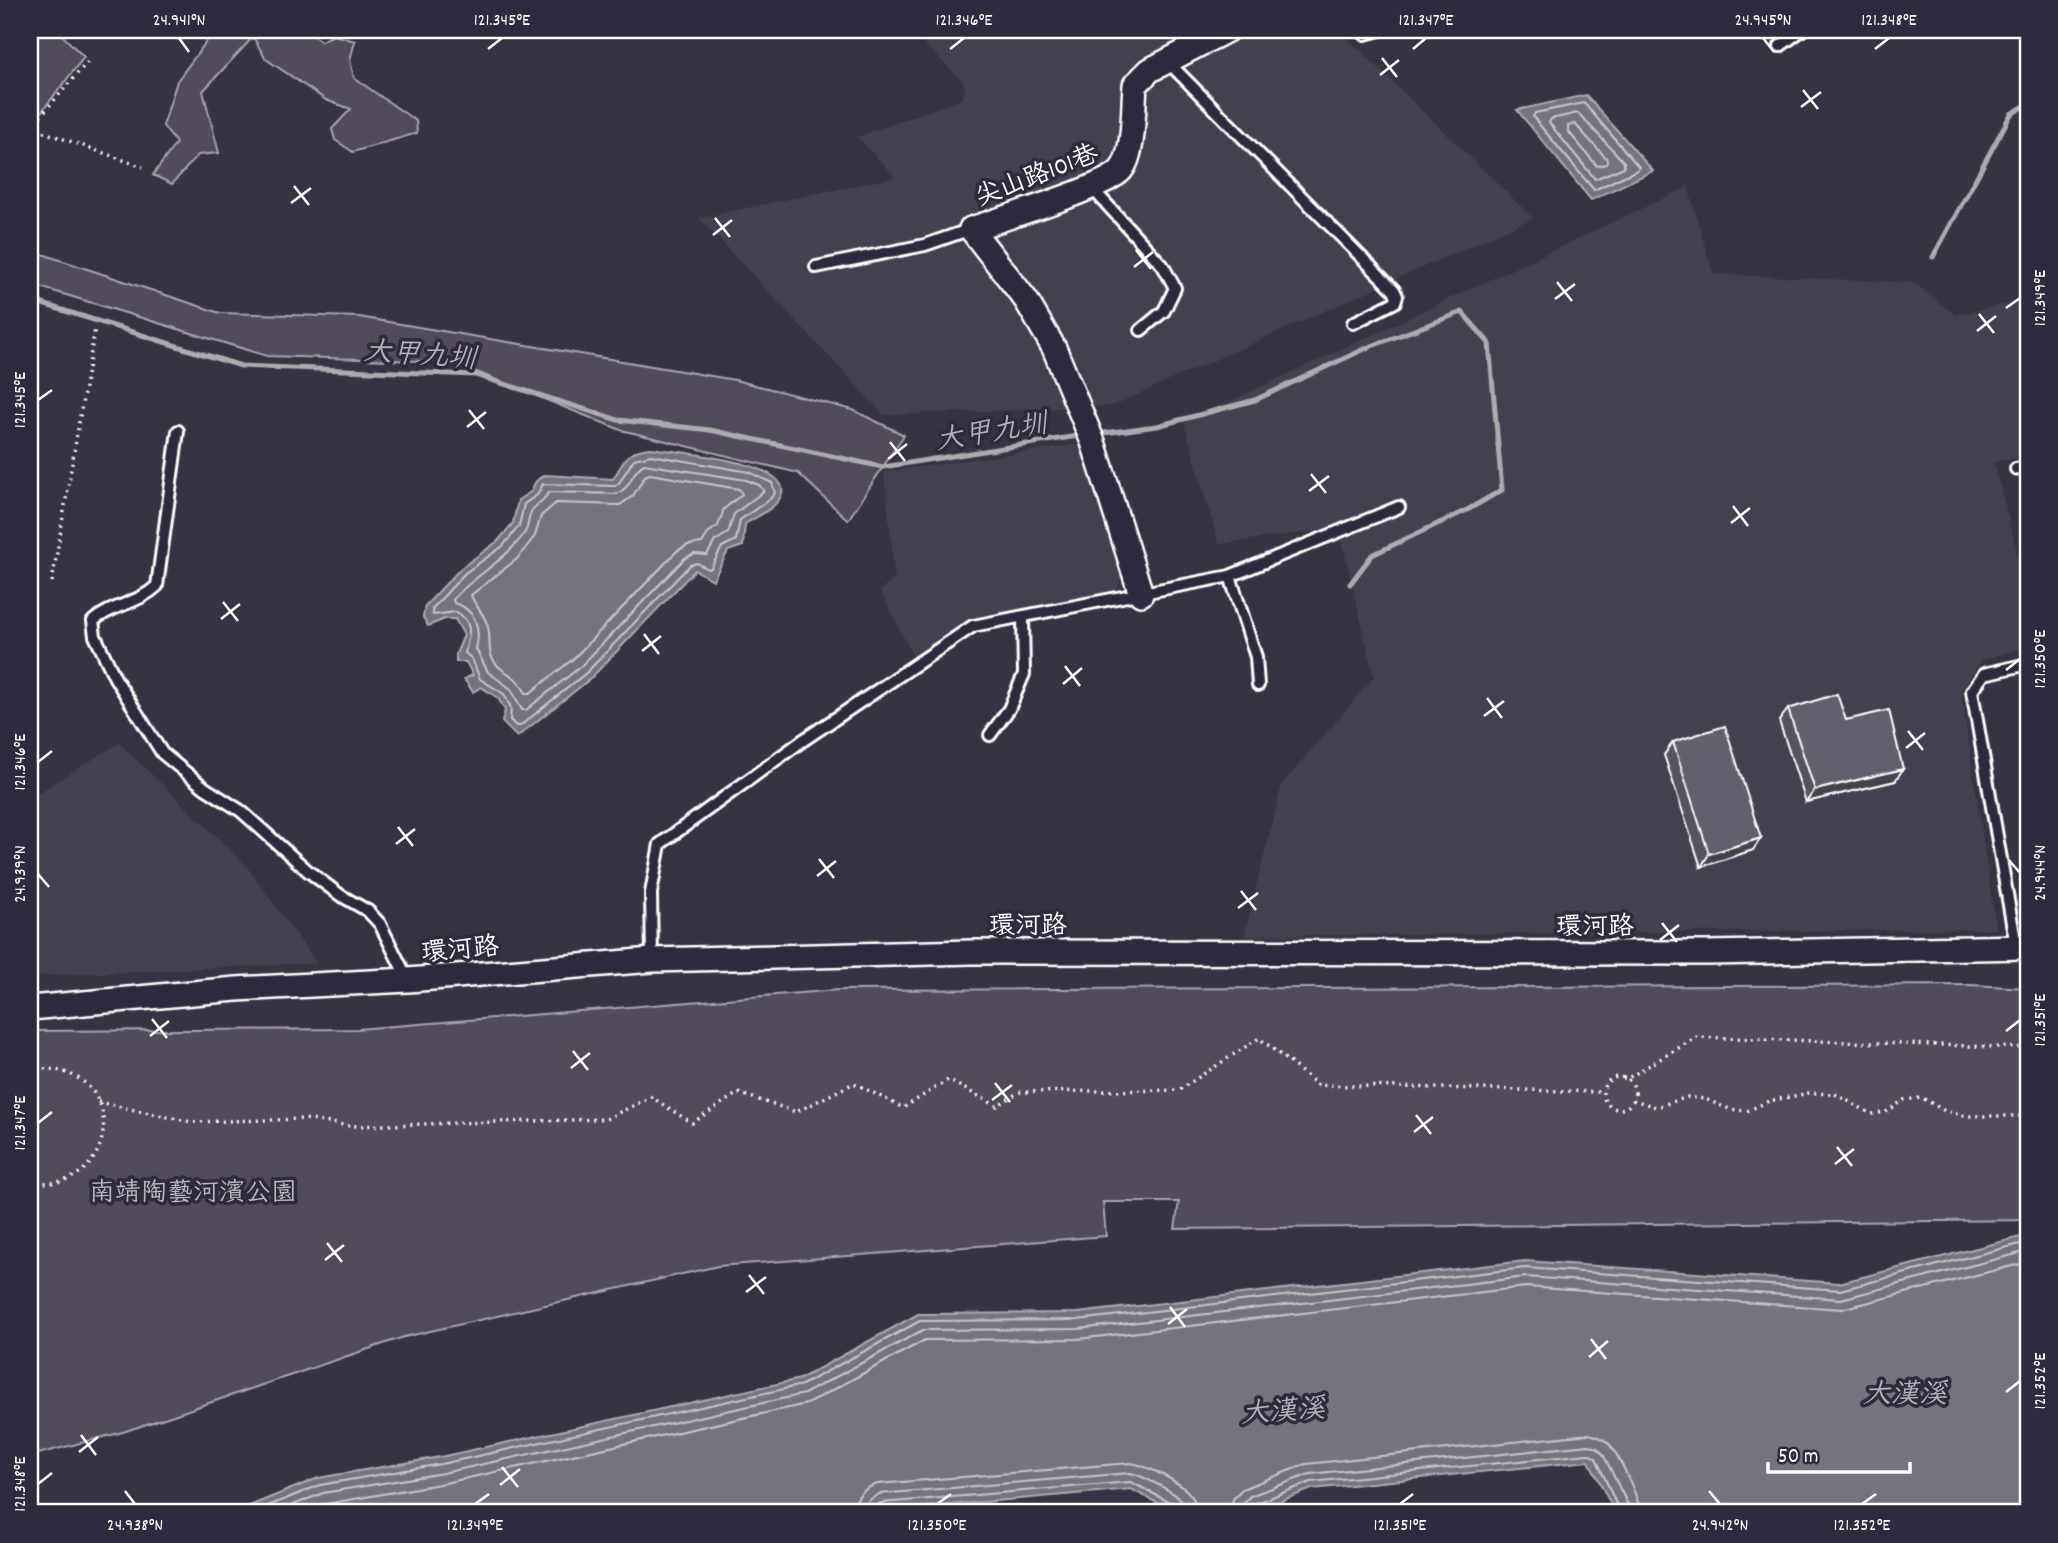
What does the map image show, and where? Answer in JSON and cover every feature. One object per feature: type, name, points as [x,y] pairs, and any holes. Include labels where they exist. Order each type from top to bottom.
[{"type":"street","name":"尖山路101巷","points":[[1141,594],[1090,436],[1054,348],[1026,300],[971,229],[1091,187],[1121,170],[1130,148],[1135,85],[1150,70],[1227,30]]},
{"type":"street","name":"環河路","points":[[30,1008],[236,989],[408,980],[652,960],[972,952],[1708,953],[2022,946]]},
{"type":"lane","points":[[1359,30],[1366,34],[1380,30]]},
{"type":"lane","points":[[1780,46],[1802,30]]},
{"type":"lane","points":[[1168,62],[1394,290],[1397,296],[1395,302],[1353,323]]},
{"type":"lane","points":[[1091,187],[1163,266],[1175,288],[1164,311],[1141,330]]},
{"type":"lane","points":[[816,267],[925,245],[971,229]]},
{"type":"lane","points":[[177,431],[157,586],[146,596],[105,611],[93,621],[95,636],[115,678],[162,753],[205,788],[241,811],[319,879],[368,911],[380,924],[408,980]]},
{"type":"lane","points":[[2016,469],[2028,467]]},
{"type":"lane","points":[[652,960],[651,893],[660,844],[802,741],[973,626],[1230,576],[1399,507]]},
{"type":"lane","points":[[1230,576],[1256,657],[1258,685]]},
{"type":"lane","points":[[990,735],[1009,709],[1024,674],[1023,617]]},
{"type":"lane","points":[[2022,946],[1972,691],[1984,674],[2028,664]]},
{"type":"path","points":[[90,59],[30,127],[143,167]]},
{"type":"path","points":[[52,582],[95,328]]},
{"type":"path","points":[[1623,1078],[1632,1084],[1635,1094],[1626,1107],[1615,1108],[1606,1103],[1602,1092],[1608,1081],[1615,1077],[1628,1078],[1697,1037],[2028,1048]]},
{"type":"path","points":[[99,1102],[191,1122],[304,1119],[349,1126],[606,1119],[651,1097],[692,1123],[738,1093],[796,1112],[853,1083],[902,1108],[948,1080],[997,1106],[1019,1092],[1179,1090],[1259,1038],[1318,1085],[1602,1092]]},
{"type":"path","points":[[30,1071],[56,1069],[74,1076],[88,1087],[99,1102],[104,1121],[102,1141],[94,1159],[81,1173],[64,1182],[44,1184],[30,1181]]},
{"type":"path","points":[[1633,1100],[1656,1107],[1688,1097],[1747,1111],[1769,1101],[1809,1093],[1835,1094],[1872,1114],[1886,1112],[1903,1100],[1922,1098],[1945,1111],[1966,1116],[2028,1115]]},
{"type":"shaded area","points":[[909,30],[1339,30],[1533,218],[1112,406],[884,415],[699,218],[896,177],[857,137],[958,100],[965,92],[963,81]]},
{"type":"shaded area","points":[[1688,187],[1713,274],[1915,283],[1955,315],[2028,300],[2028,456],[1994,462],[2028,595],[2028,646],[1982,660],[1961,690],[1996,929],[1244,936],[1282,784],[1374,677],[1339,528],[1219,544],[1184,423]]},
{"type":"shaded area","points":[[1083,444],[1124,571],[1116,592],[993,622],[915,660],[880,590],[895,579],[884,472]]},
{"type":"shaded area","points":[[119,743],[245,864],[317,963],[30,976],[30,798]]},
{"type":"green space","points":[[30,30],[57,30],[84,57],[35,120],[30,118]]},
{"type":"green space","points":[[215,30],[305,30],[321,41],[334,35],[355,41],[350,60],[354,78],[416,121],[417,133],[353,152],[335,140],[332,129],[351,109],[326,100],[266,59],[253,37],[203,91],[219,153],[198,155],[172,184],[153,175],[176,143],[163,126],[177,81]]},
{"type":"green space","points":[[30,250],[220,313],[359,317],[735,380],[853,410],[904,435],[848,520],[798,473],[621,430],[452,362],[267,356],[30,284]]},
{"type":"green space","name":"南靖陶藝河濱公園","points":[[1971,985],[2028,988],[2028,1220],[1175,1229],[1179,1202],[1103,1202],[1106,1236],[718,1266],[404,1337],[123,1432],[30,1456],[30,1031],[357,1029],[838,990]]},
{"type":"water","points":[[1586,95],[1653,171],[1591,200],[1517,110]]},
{"type":"water","points":[[651,448],[750,466],[768,473],[779,482],[782,493],[772,507],[745,524],[743,546],[728,551],[713,580],[695,570],[590,679],[517,737],[502,722],[505,710],[498,698],[481,687],[473,692],[464,679],[473,675],[466,662],[456,662],[456,654],[464,635],[455,619],[445,619],[428,626],[423,617],[425,606],[461,568],[498,541],[513,523],[518,500],[532,491],[540,478],[545,475],[613,479],[631,454]]},
{"type":"water","name":"大漢溪","points":[[2028,1235],[2028,1513],[1615,1513],[1589,1461],[1312,1489],[1249,1513],[1176,1513],[1131,1489],[861,1513],[232,1513],[318,1478],[440,1457],[800,1379],[918,1314],[1077,1313],[1525,1261],[1839,1283]]},
{"type":"building","points":[[1837,694],[1846,720],[1889,710],[1903,769],[1815,790],[1788,709]]},
{"type":"building","points":[[1725,726],[1761,838],[1709,854],[1673,742]]},
{"type":"waterway","points":[[1933,257],[2011,114],[2028,104]]},
{"type":"waterway","name":"大甲九圳","points":[[30,300],[241,366],[476,375],[618,420],[710,430],[883,467],[1084,435]]},
{"type":"waterway","name":"大甲九圳","points":[[1097,434],[1157,426],[1255,400],[1369,347],[1462,312],[1489,343],[1502,490],[1469,509],[1372,555],[1350,584]]}]
